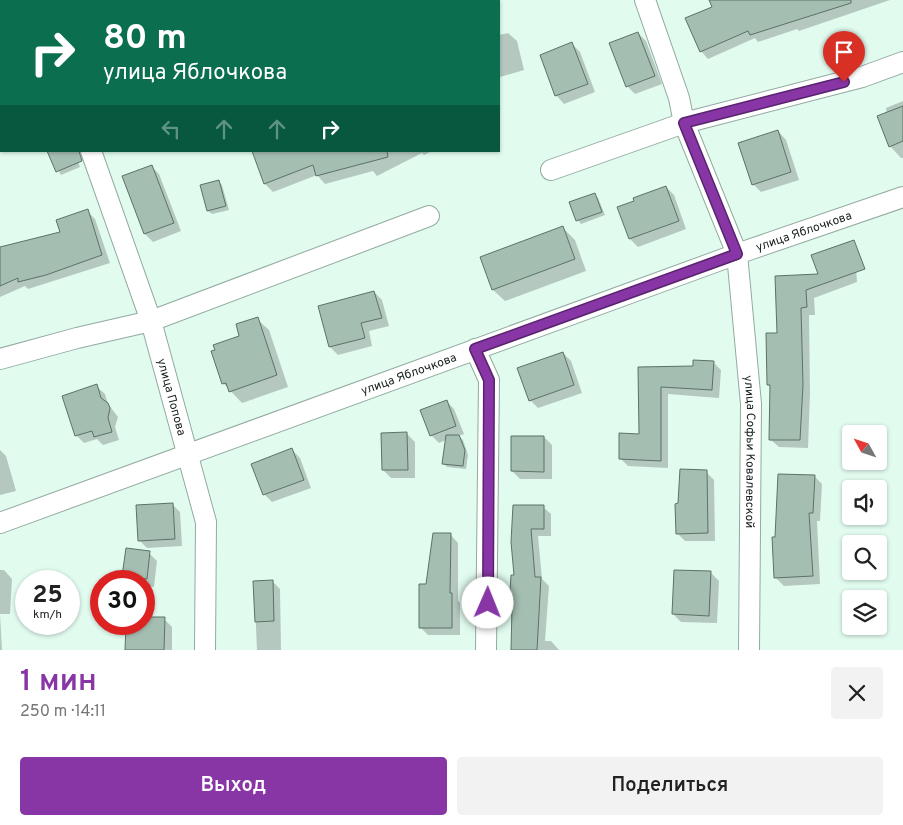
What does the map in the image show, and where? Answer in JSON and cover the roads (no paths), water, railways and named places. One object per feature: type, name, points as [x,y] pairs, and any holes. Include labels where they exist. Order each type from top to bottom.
[{"type":"street","name":"улица Софьи Ковалевской","points":[[645,0],[680,98],[684,123],[737,254],[751,404],[749,650]]},
{"type":"street","points":[[551,170],[684,123],[862,77],[903,62]]},
{"type":"street","name":"улица Попова","points":[[91,152],[151,321],[189,454],[206,522],[205,650]]},
{"type":"street","name":"улица Яблочкова","points":[[0,522],[737,254],[903,197]]},
{"type":"street","points":[[0,360],[76,338],[151,321],[430,216]]},
{"type":"street","points":[[475,349],[489,380],[486,650]]}]
